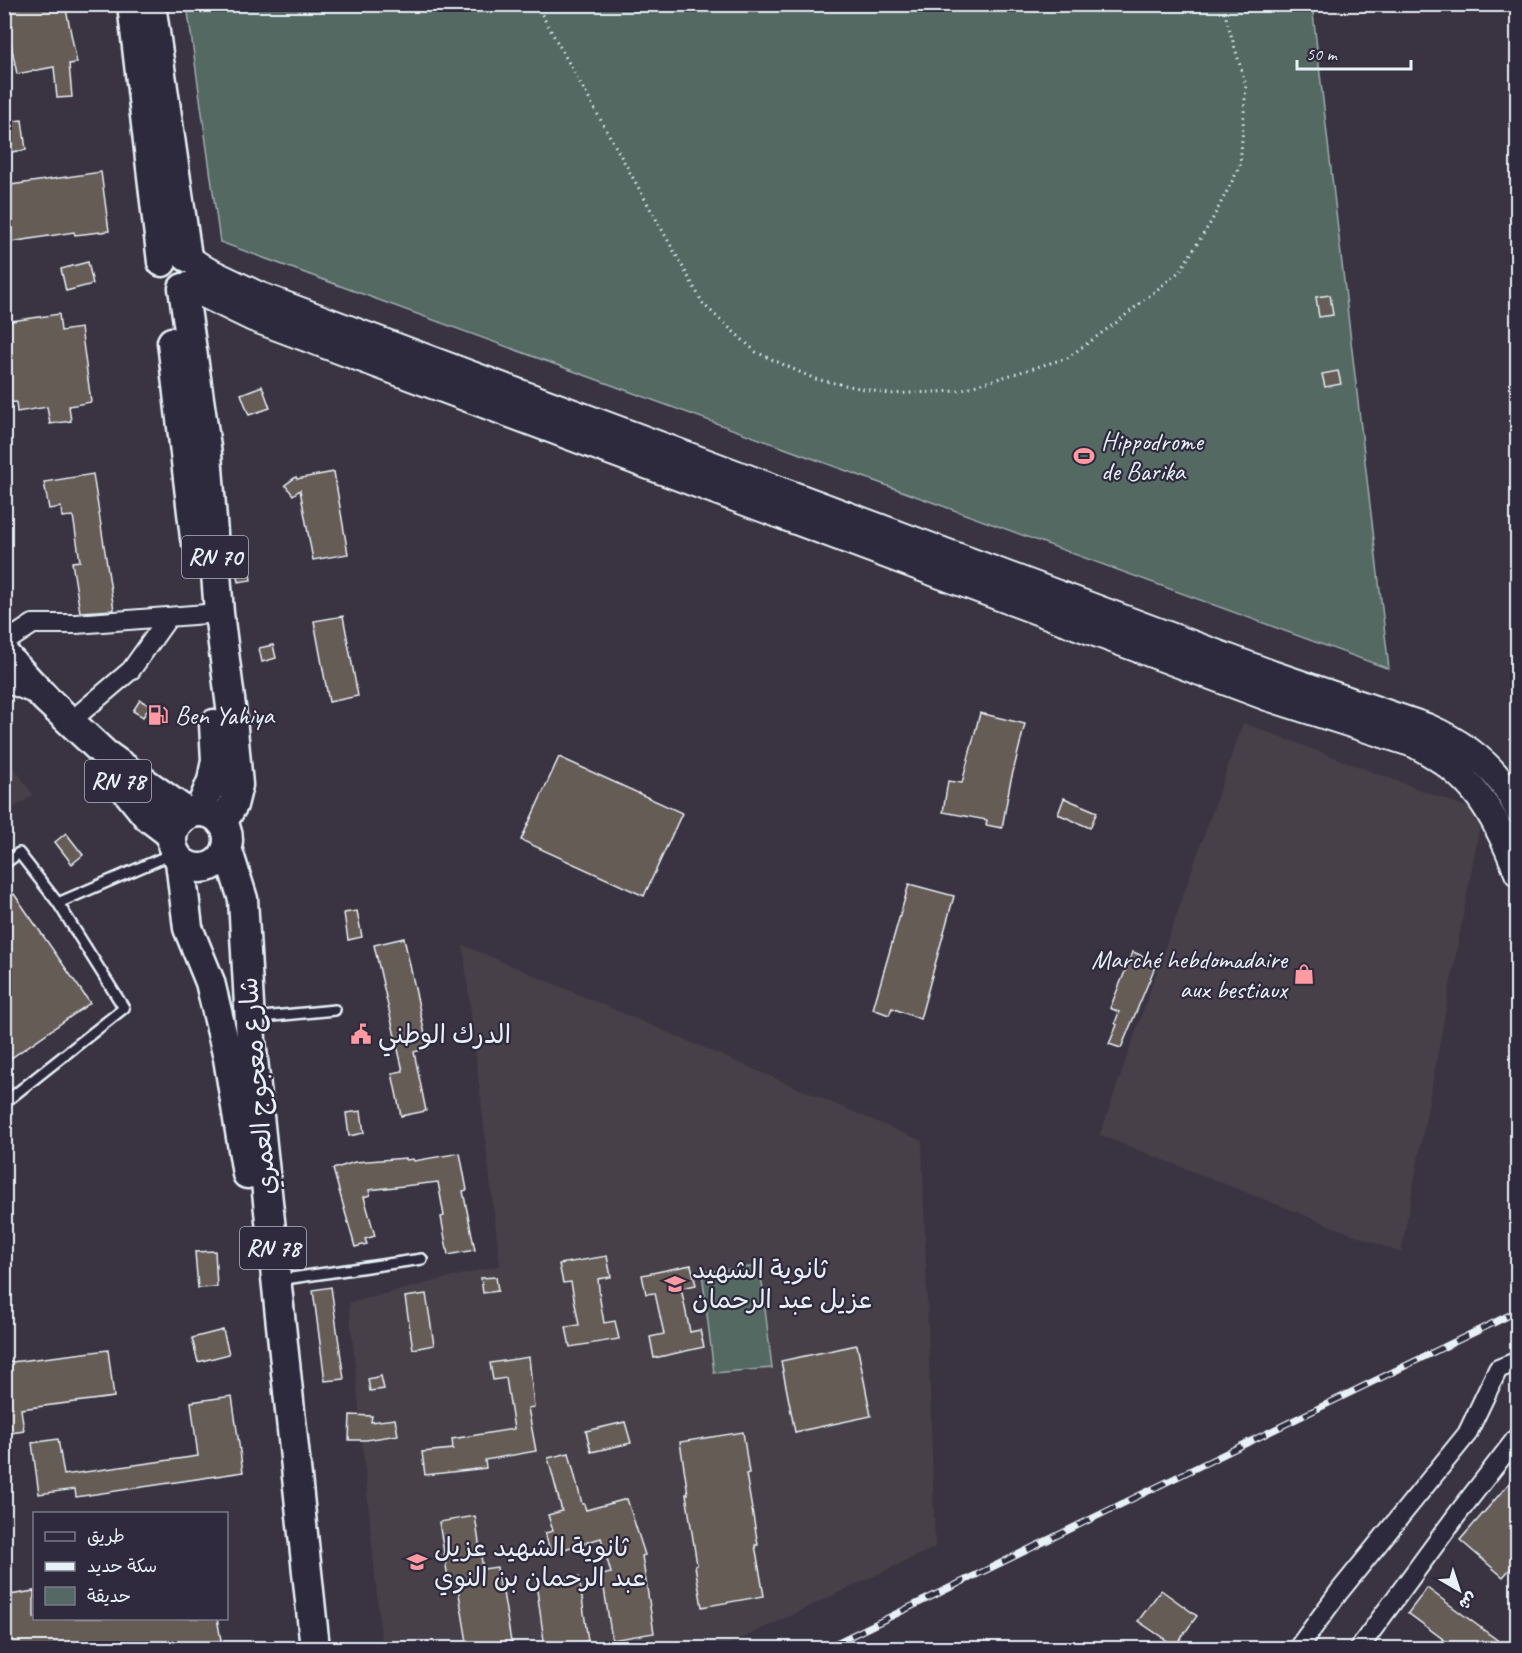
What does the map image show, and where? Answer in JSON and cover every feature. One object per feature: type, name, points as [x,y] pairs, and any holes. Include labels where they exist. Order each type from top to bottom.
[{"type":"main road","name":"RN 70","points":[[132,4],[179,273]]},
{"type":"main road","name":"RN 70","points":[[151,4],[211,614],[214,709]]},
{"type":"main road","name":"RN 70","points":[[195,835],[233,805],[238,785],[231,707],[211,614]]},
{"type":"main road","name":"RN 78","points":[[4,654],[22,670],[46,699],[195,835],[212,781],[216,760],[214,709]]},
{"type":"main road","name":"شارع معجوج العمري","points":[[195,835],[243,898],[249,1018],[315,1648]]},
{"type":"main road","name":"شارع معجوج العمري","points":[[195,835],[188,928],[210,982],[228,1058],[248,1178],[300,1648]]},
{"type":"street","points":[[179,273],[206,270],[258,295],[1272,674],[1446,735],[1479,758],[1506,788],[1518,810]]},
{"type":"street","points":[[179,273],[253,318],[1267,697],[1414,744],[1459,774],[1483,800],[1501,831],[1518,873]]},
{"type":"street","points":[[4,643],[33,624],[76,624],[211,614]]},
{"type":"street","points":[[71,721],[131,670],[168,618]]},
{"type":"street","points":[[4,682],[46,699]]},
{"type":"street","points":[[1299,1648],[1339,1592],[1467,1434],[1498,1369],[1518,1361]]},
{"type":"street","points":[[1359,1648],[1518,1436]]},
{"type":"lane","points":[[58,903],[195,835]]},
{"type":"lane","points":[[4,864],[19,854],[58,903],[124,1008],[4,1103]]},
{"type":"lane","points":[[249,1018],[335,1010]]},
{"type":"lane","points":[[276,1280],[422,1259]]},
{"type":"path","points":[[536,4],[704,305],[756,352],[815,379],[889,394],[957,391],[1066,358],[1117,322],[1180,271],[1211,222],[1240,166],[1246,86],[1220,4]]},
{"type":"shaded area","name":"Marché hebdomadaire aux bestiaux","points":[[1243,723],[1482,813],[1401,1253],[1100,1135]]},
{"type":"shaded area","points":[[4,753],[33,795],[5,814],[4,814]]},
{"type":"shaded area","name":"ثانوية الشهيد عزيل عبد الرحمان","points":[[463,945],[922,1141],[935,1547],[722,1648],[382,1648],[349,1303],[500,1265]]},
{"type":"green space","name":"Hippodrome de Barika","points":[[187,5],[1312,5],[1389,669],[220,242]]},
{"type":"green space","points":[[760,1266],[772,1368],[714,1373],[702,1272]]},
{"type":"building","points":[[37,4],[65,4],[77,63],[69,64],[72,97],[57,98],[54,67],[17,74],[11,44],[4,45],[4,11]]},
{"type":"building","points":[[22,120],[26,150],[4,153],[4,122]]},
{"type":"building","points":[[101,172],[109,231],[75,235],[74,232],[4,243],[4,186]]},
{"type":"building","points":[[88,262],[93,284],[66,291],[61,269]]},
{"type":"building","points":[[1330,295],[1333,315],[1319,317],[1316,297]]},
{"type":"building","points":[[59,314],[61,331],[81,328],[91,402],[69,406],[71,421],[50,424],[47,407],[17,412],[16,402],[4,403],[4,371],[11,370],[5,322]]},
{"type":"building","points":[[1338,371],[1341,384],[1325,387],[1322,374]]},
{"type":"building","points":[[262,386],[270,408],[249,415],[241,394]]},
{"type":"building","points":[[334,472],[348,554],[313,560],[300,490],[293,495],[285,485],[296,477],[297,479]]},
{"type":"building","points":[[93,474],[114,610],[80,612],[72,562],[80,561],[73,516],[62,517],[61,507],[49,509],[44,482]]},
{"type":"building","points":[[248,563],[251,580],[238,582],[235,565]]},
{"type":"building","points":[[343,616],[358,696],[329,702],[314,621]]},
{"type":"building","points":[[273,645],[276,658],[262,662],[259,648]]},
{"type":"building","points":[[140,700],[150,706],[143,717],[133,711]]},
{"type":"building","points":[[980,713],[1025,724],[1002,828],[986,825],[987,820],[943,812],[948,781],[962,783]]},
{"type":"building","points":[[559,757],[682,813],[644,896],[521,840]]},
{"type":"building","points":[[1064,798],[1097,812],[1090,828],[1058,814]]},
{"type":"building","points":[[66,833],[83,855],[72,864],[55,842]]},
{"type":"building","points":[[909,884],[954,896],[920,1019],[892,1008],[889,1015],[873,1009]]},
{"type":"building","points":[[14,894],[90,1003],[4,1063],[4,901]]},
{"type":"building","points":[[357,911],[362,937],[348,940],[344,913]]},
{"type":"building","points":[[404,938],[428,1048],[414,1052],[426,1111],[401,1116],[392,1073],[403,1071],[374,945]]},
{"type":"building","points":[[1133,952],[1157,962],[1121,1048],[1109,1044],[1117,1025],[1115,1023],[1119,1012],[1110,1008]]},
{"type":"building","points":[[361,1111],[364,1133],[349,1136],[346,1113]]},
{"type":"building","points":[[460,1153],[467,1190],[463,1191],[475,1250],[448,1255],[438,1182],[369,1190],[370,1195],[364,1197],[375,1236],[365,1239],[367,1244],[355,1247],[333,1169],[355,1162],[406,1158],[406,1160],[413,1159],[414,1161]]},
{"type":"building","points":[[215,1251],[217,1287],[198,1288],[195,1252]]},
{"type":"building","points":[[607,1256],[611,1277],[598,1279],[600,1300],[604,1323],[615,1321],[619,1339],[570,1347],[566,1327],[579,1325],[571,1282],[563,1283],[559,1264]]},
{"type":"building","points":[[691,1265],[696,1285],[681,1288],[690,1332],[700,1330],[704,1347],[654,1358],[650,1337],[664,1334],[655,1293],[646,1294],[642,1275]]},
{"type":"building","points":[[496,1277],[498,1291],[483,1293],[481,1278]]},
{"type":"building","points":[[331,1287],[344,1379],[325,1381],[313,1290]]},
{"type":"building","points":[[426,1294],[434,1345],[413,1349],[405,1297]]},
{"type":"building","points":[[223,1330],[229,1354],[198,1362],[192,1338]]},
{"type":"building","points":[[857,1345],[871,1416],[795,1432],[781,1361]]},
{"type":"building","points":[[108,1350],[114,1397],[21,1409],[24,1431],[4,1434],[4,1363]]},
{"type":"building","points":[[529,1357],[534,1407],[528,1408],[536,1451],[485,1460],[486,1468],[425,1475],[422,1452],[453,1449],[452,1439],[514,1429],[506,1378],[493,1380],[490,1363]]},
{"type":"building","points":[[381,1376],[384,1389],[370,1391],[368,1379]]},
{"type":"building","points":[[232,1396],[243,1472],[76,1497],[75,1489],[39,1494],[32,1443],[58,1439],[64,1475],[198,1456],[191,1402]]},
{"type":"building","points":[[350,1415],[372,1416],[371,1422],[395,1419],[398,1435],[349,1440]]},
{"type":"building","points":[[625,1422],[631,1443],[591,1452],[586,1431]]},
{"type":"building","points":[[743,1432],[749,1473],[746,1474],[758,1545],[755,1545],[764,1596],[702,1607],[680,1442]]},
{"type":"building","points":[[569,1453],[582,1504],[586,1510],[627,1499],[645,1555],[642,1556],[654,1633],[612,1640],[602,1575],[611,1573],[601,1538],[551,1553],[545,1533],[553,1531],[548,1515],[562,1511],[548,1458]]},
{"type":"building","points":[[1518,1473],[1518,1560],[1503,1577],[1460,1540]]},
{"type":"building","points":[[475,1516],[483,1569],[497,1567],[512,1648],[468,1648],[457,1582],[449,1584],[439,1522]]},
{"type":"building","points":[[579,1577],[588,1641],[545,1648],[536,1583]]},
{"type":"building","points":[[1427,1588],[1508,1648],[1455,1648],[1408,1613]]},
{"type":"building","points":[[1161,1590],[1197,1616],[1175,1646],[1138,1621]]},
{"type":"building","points":[[33,1591],[33,1620],[217,1620],[221,1640],[174,1648],[4,1648],[4,1596]]},
{"type":"railway","points":[[826,1648],[1518,1311]]},
{"type":"place","name":"Hippodrome de Barika","points":[[1084,456]]},
{"type":"place","name":"Ben Yahiya","points":[[158,715]]},
{"type":"place","name":"Marché hebdomadaire aux bestiaux","points":[[1304,974]]},
{"type":"place","name":"الدرك الوطني","points":[[361,1034]]},
{"type":"place","name":"ثانوية الشهيد عزيل عبد الرحمان","points":[[675,1284]]},
{"type":"place","name":"ثانوية الشهيد عزيل عبد الرحمان بن النوي","points":[[417,1562]]}]
